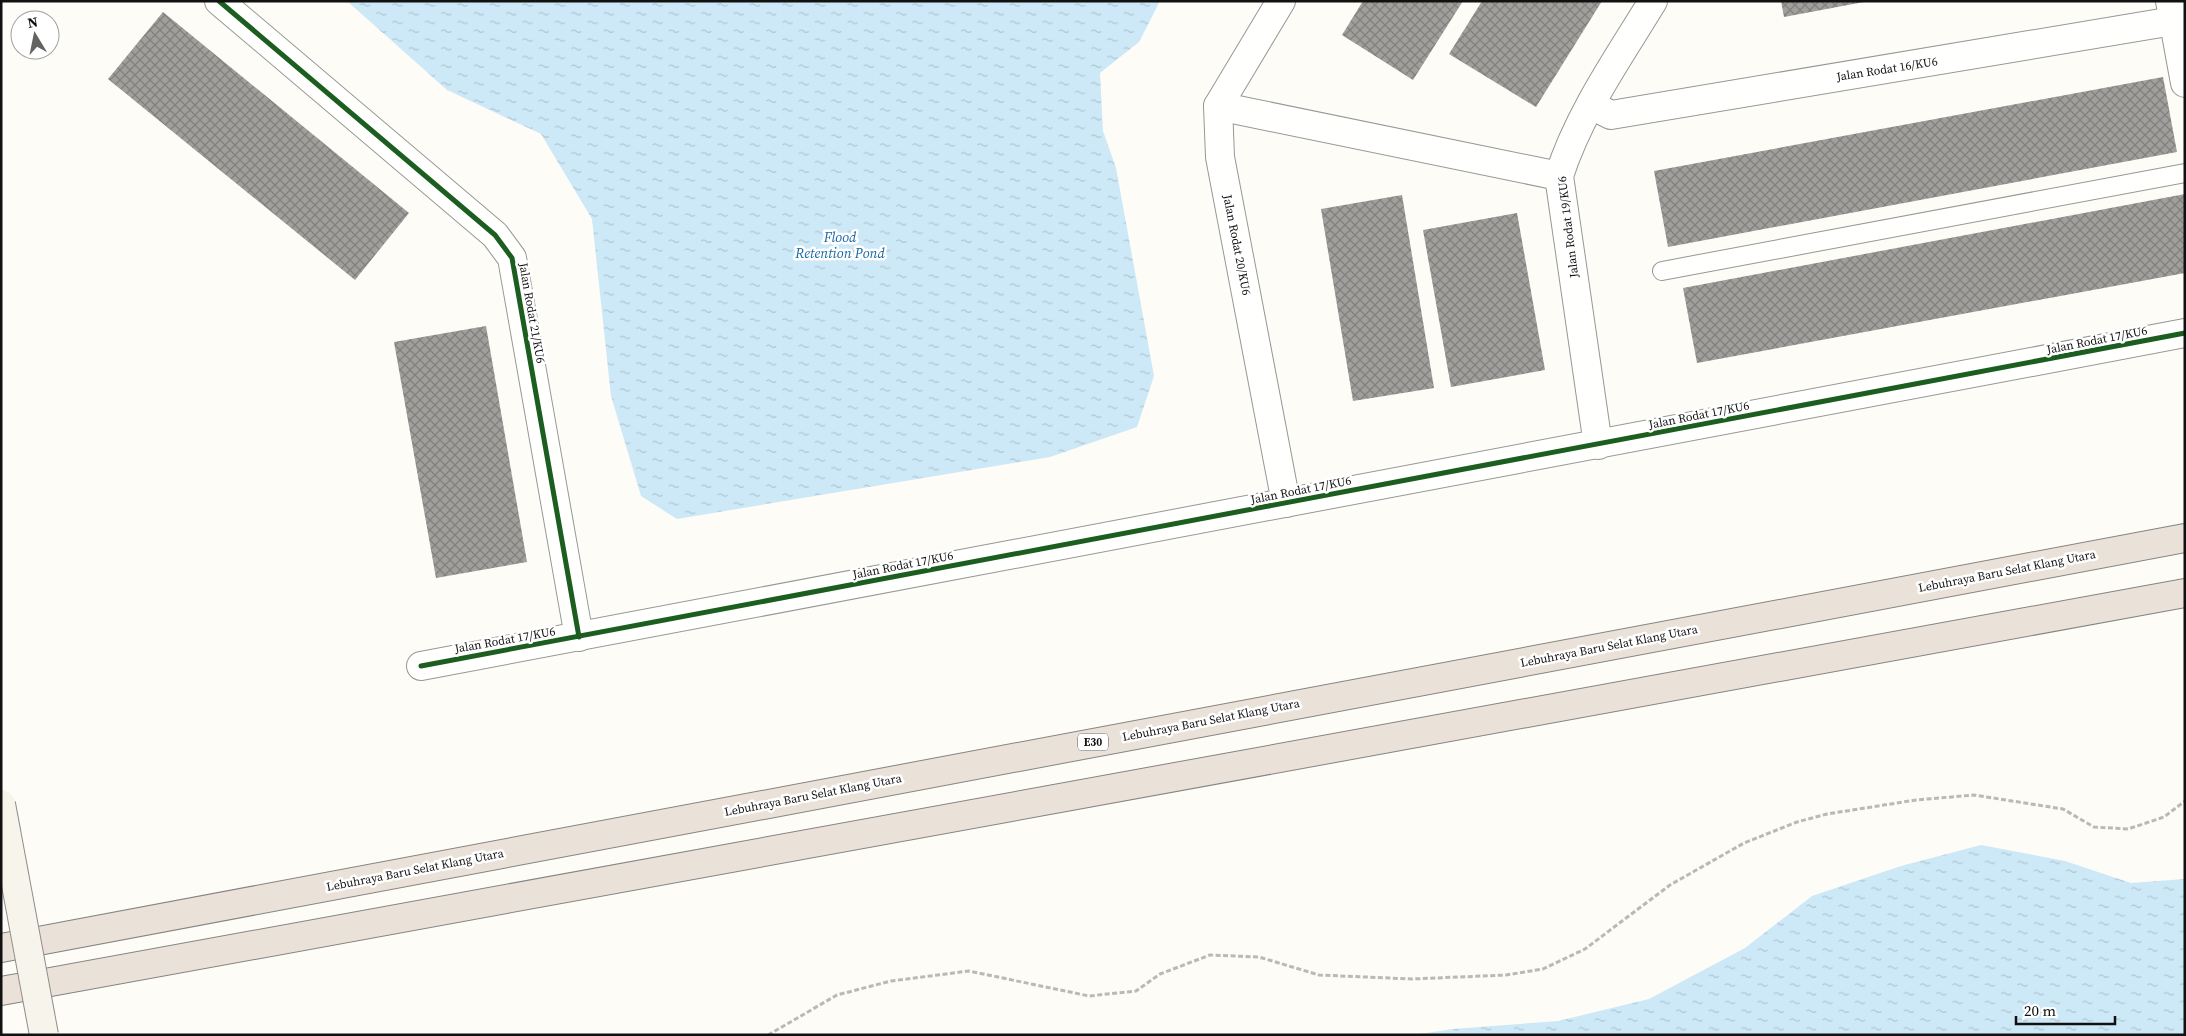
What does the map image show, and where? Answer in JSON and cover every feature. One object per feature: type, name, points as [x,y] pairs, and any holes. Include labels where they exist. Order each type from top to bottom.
[{"type":"highway","name":"Lebuhraya Baru Selat Klang Utara","points":[[1,948],[2185,538]]},
{"type":"highway","points":[[1,992],[2185,593]]},
{"type":"street","name":"Jalan Rodat 21/KU6","points":[[219,1],[496,235],[512,258],[579,637]]},
{"type":"street","points":[[1281,1],[1218,106],[1559,176]]},
{"type":"street","name":"Jalan Rodat 19/KU6","points":[[1598,444],[1559,176],[1567,151],[1591,105],[1653,1]]},
{"type":"street","points":[[2176,14],[2185,83]]},
{"type":"street","name":"Jalan Rodat 16/KU6","points":[[1591,105],[1610,115],[2176,14]]},
{"type":"street","name":"Jalan Rodat 20/KU6","points":[[1218,106],[1220,157],[1286,503]]},
{"type":"street","name":"Jalan Rodat 17/KU6","points":[[421,666],[2185,333]]},
{"type":"street","points":[[1,804],[44,1035]]},
{"type":"lane","points":[[1662,272],[2185,173]]},
{"type":"path","points":[[768,1035],[837,994],[890,981],[969,971],[1089,996],[1136,991],[1160,974],[1210,955],[1259,957],[1319,976],[1412,979],[1506,974],[1543,969],[1585,948],[1670,885],[1744,843],[1796,822],[1828,814],[1916,800],[1974,795],[2063,809],[2094,826],[2128,829],[2164,817],[2185,801]]},
{"type":"water","name":"Flood Retention Pond","points":[[347,1],[1160,1],[1139,42],[1100,73],[1103,131],[1116,168],[1154,376],[1137,427],[1050,457],[677,519],[641,496],[611,396],[592,219],[541,134],[447,90]]},
{"type":"water","points":[[1981,845],[2065,861],[2131,883],[2185,879],[2185,1035],[1413,1035],[1453,1029],[1558,1021],[1649,999],[1745,948],[1812,896],[1901,866]]},
{"type":"building","points":[[1363,1],[1463,1],[1413,80],[1342,35]]},
{"type":"building","points":[[1482,1],[1602,1],[1536,107],[1449,54]]},
{"type":"building","points":[[1781,1],[1863,1],[1864,2],[1784,17]]},
{"type":"building","points":[[163,12],[409,213],[355,280],[108,79]]},
{"type":"building","points":[[2163,77],[2177,152],[1668,247],[1654,171]]},
{"type":"building","points":[[2185,194],[2185,273],[1697,363],[1683,288]]},
{"type":"building","points":[[1402,195],[1434,388],[1353,401],[1321,209]]},
{"type":"building","points":[[1517,213],[1545,370],[1451,387],[1423,230]]},
{"type":"building","points":[[486,326],[527,562],[436,578],[394,342]]},
{"type":"cycle path","points":[[219,1],[495,235],[512,258],[579,637]]},
{"type":"cycle path","points":[[421,666],[2185,333]]}]
